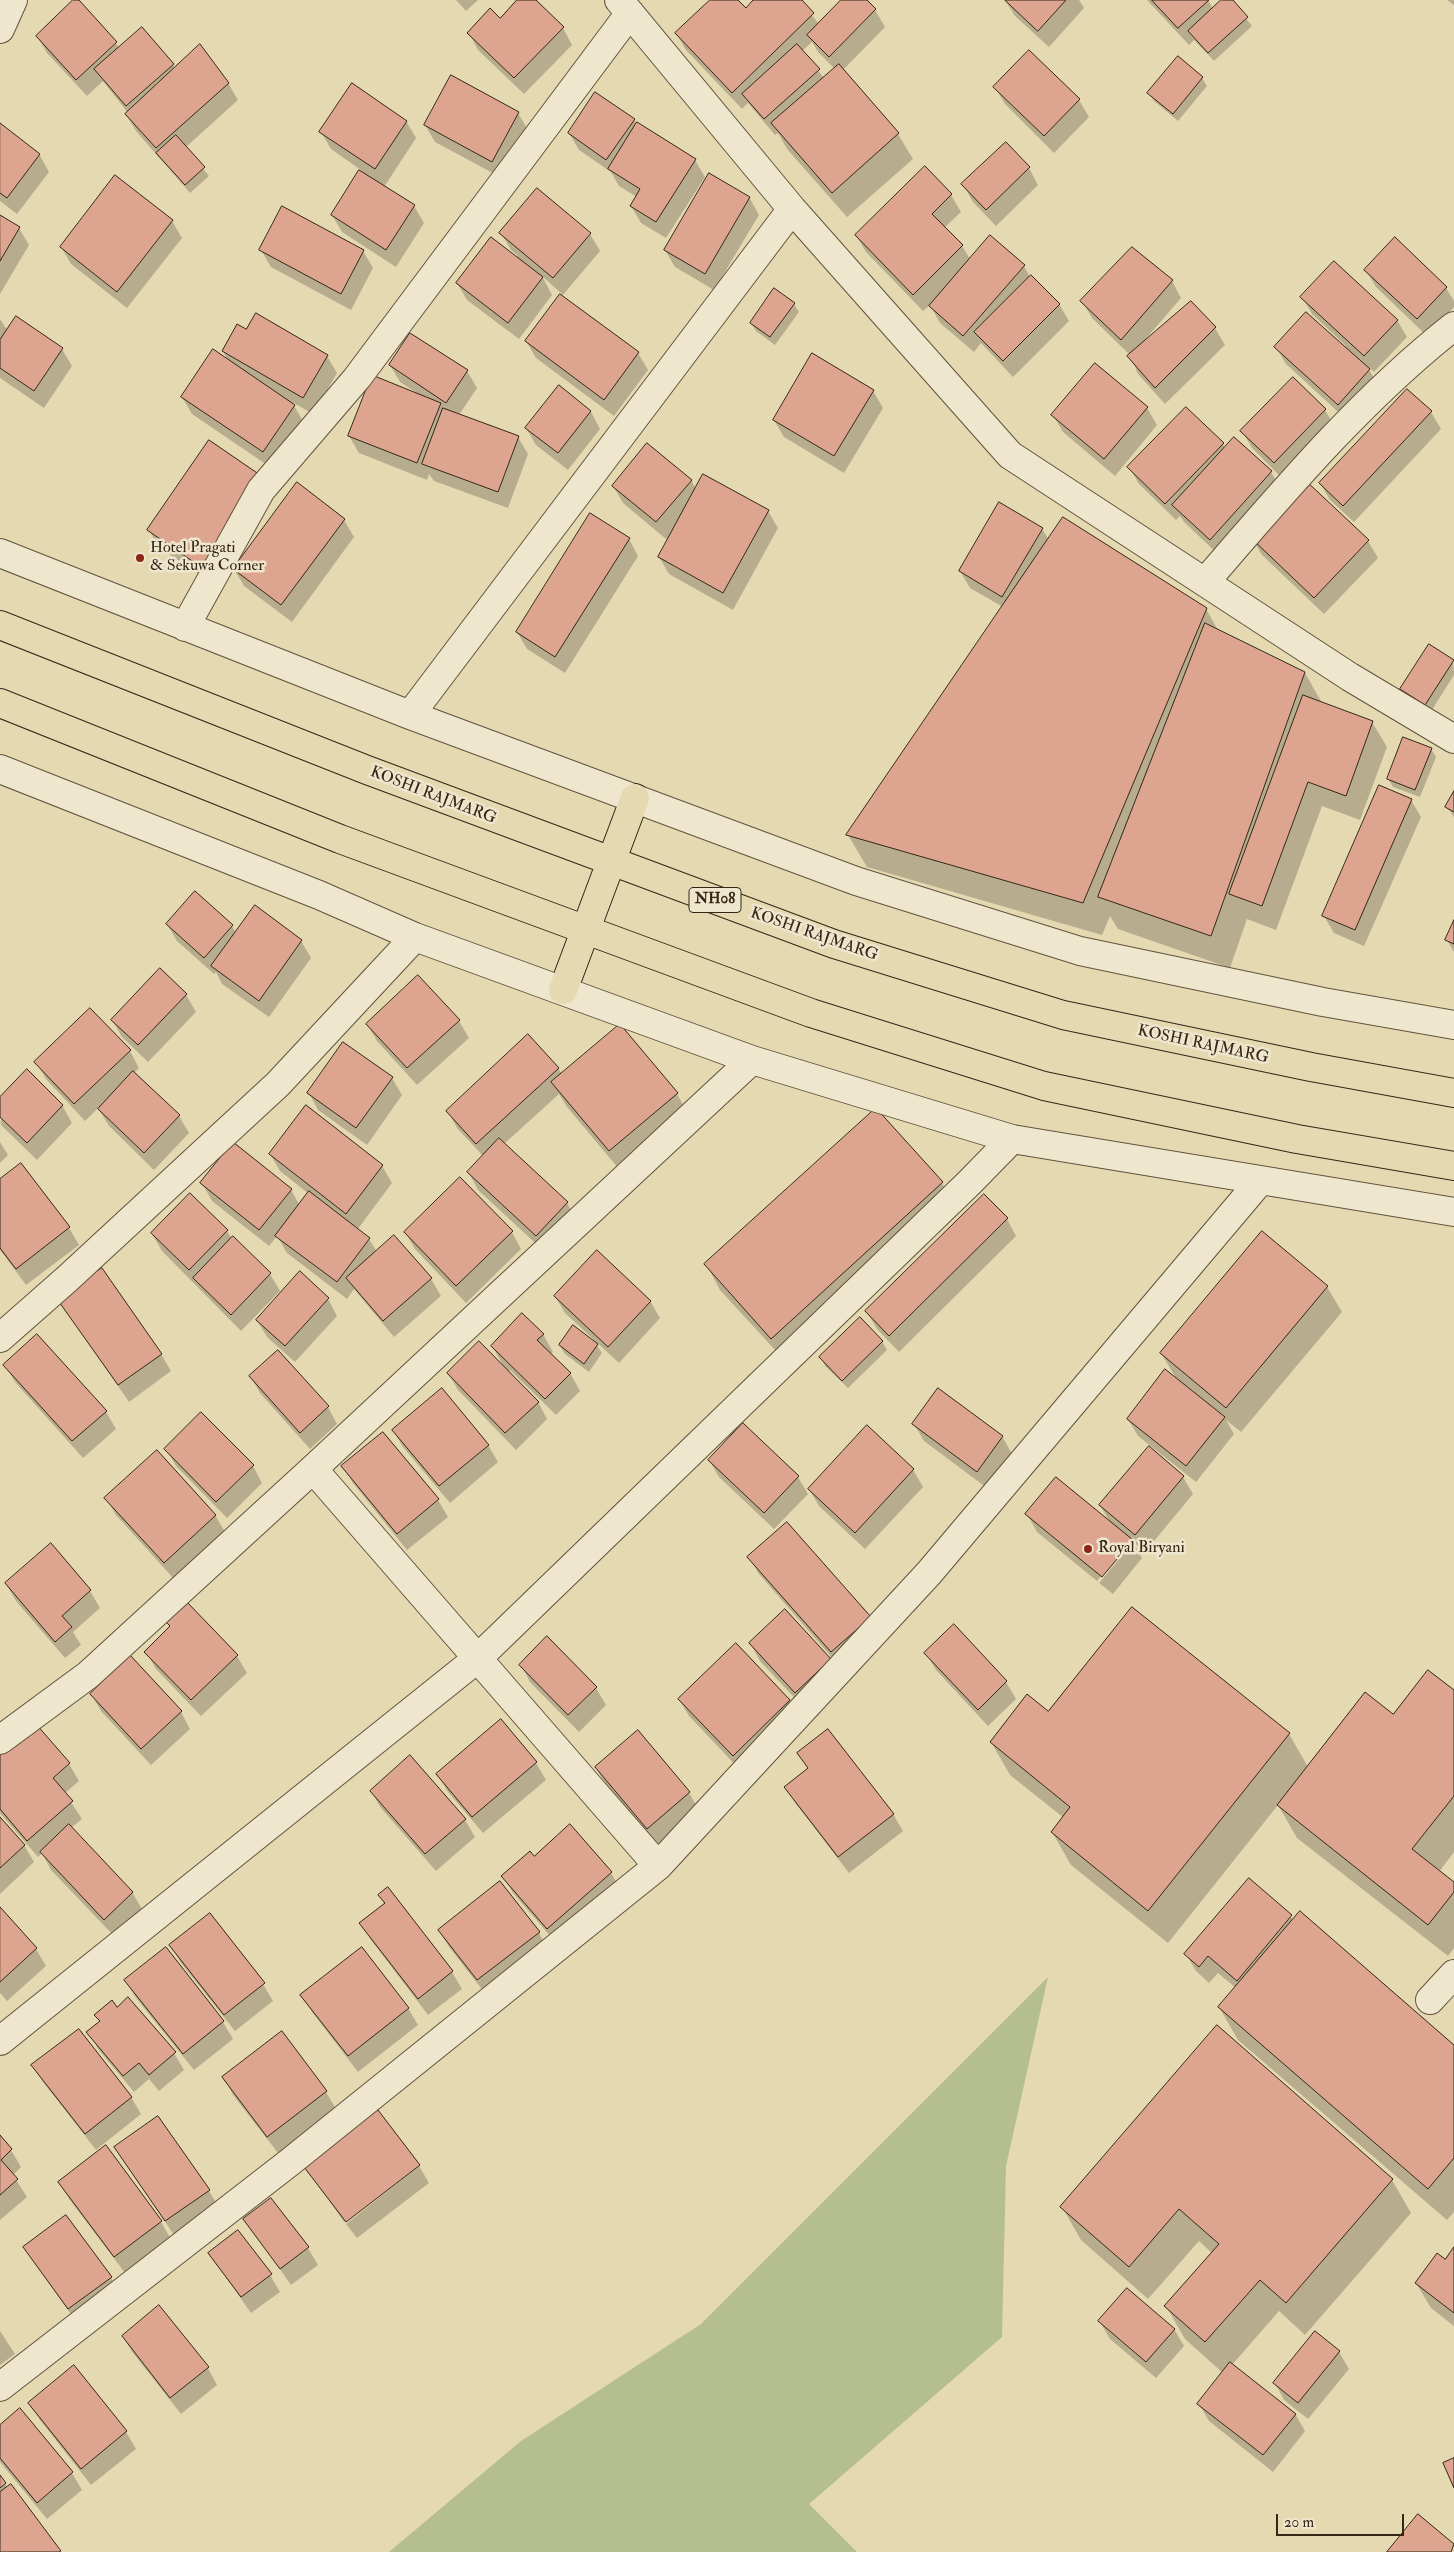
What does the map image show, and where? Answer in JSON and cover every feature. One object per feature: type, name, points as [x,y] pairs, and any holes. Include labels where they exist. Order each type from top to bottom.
[{"type":"main road","name":"KOSHI RAJMARG","points":[[0,625],[367,770],[834,944],[1063,1015],[1311,1067],[1454,1093]]},
{"type":"main road","points":[[0,704],[340,839],[810,1013],[1044,1086],[1297,1139],[1454,1166]]},
{"type":"main road","points":[[563,990],[635,798]]},
{"type":"street","points":[[0,29],[13,0]]},
{"type":"street","points":[[185,627],[261,490],[357,378],[624,6],[792,209],[1010,455],[1350,676],[1454,739]]},
{"type":"street","points":[[410,715],[792,209]]},
{"type":"street","points":[[1205,582],[1330,439],[1417,355],[1454,326]]},
{"type":"street","points":[[0,554],[410,715],[856,881],[1080,950],[1323,1002],[1454,1025]]},
{"type":"street","points":[[0,769],[319,895],[415,937],[752,1060],[1012,1139],[1454,1212]]},
{"type":"street","points":[[0,1338],[82,1266],[278,1084],[415,937]]},
{"type":"street","points":[[0,1740],[88,1674],[313,1469],[752,1060]]},
{"type":"street","points":[[0,2042],[478,1658],[970,1182],[1012,1139]]},
{"type":"street","points":[[0,2387],[298,2156],[658,1866],[929,1573],[1260,1181]]},
{"type":"street","points":[[313,1469],[658,1866]]},
{"type":"street","points":[[1430,2000],[1454,1974]]},
{"type":"green space","points":[[1048,1977],[1006,2166],[1002,2337],[809,2504],[857,2552],[389,2552],[521,2441],[701,2324]]},
{"type":"building","points":[[73,0],[79,0],[117,42],[76,80],[36,36]]},
{"type":"building","points":[[517,0],[536,0],[564,27],[514,78],[467,33],[490,8],[500,18]]},
{"type":"building","points":[[710,0],[738,0],[746,8],[753,0],[802,0],[814,13],[732,93],[675,33]]},
{"type":"building","points":[[841,0],[867,0],[876,9],[829,57],[807,35]]},
{"type":"building","points":[[1005,0],[1066,0],[1038,31]]},
{"type":"building","points":[[1152,0],[1209,0],[1178,28]]},
{"type":"building","points":[[1221,0],[1233,0],[1248,17],[1208,53],[1188,31]]},
{"type":"building","points":[[142,27],[174,64],[126,106],[94,69]]},
{"type":"building","points":[[200,44],[229,83],[156,148],[125,114]]},
{"type":"building","points":[[797,44],[820,69],[764,119],[742,94]]},
{"type":"building","points":[[1029,50],[1080,99],[1044,136],[993,87]]},
{"type":"building","points":[[1178,56],[1203,77],[1173,114],[1147,93]]},
{"type":"building","points":[[839,64],[899,133],[832,193],[771,123]]},
{"type":"building","points":[[451,75],[519,112],[492,162],[424,125]]},
{"type":"building","points":[[352,83],[407,121],[375,169],[319,132]]},
{"type":"building","points":[[595,92],[635,119],[606,160],[568,133]]},
{"type":"building","points":[[637,122],[696,159],[656,222],[630,206],[640,189],[608,169]]},
{"type":"building","points":[[0,123],[40,154],[7,198],[0,193]]},
{"type":"building","points":[[176,135],[205,167],[185,185],[156,153]]},
{"type":"building","points":[[1006,142],[1030,167],[986,210],[961,184]]},
{"type":"building","points":[[925,166],[952,194],[932,214],[963,245],[913,295],[855,235]]},
{"type":"building","points":[[359,170],[415,205],[386,250],[331,215]]},
{"type":"building","points":[[709,173],[750,197],[705,274],[664,250]]},
{"type":"building","points":[[115,175],[173,220],[117,292],[60,247]]},
{"type":"building","points":[[537,188],[591,233],[553,278],[499,233]]},
{"type":"building","points":[[282,206],[364,250],[341,294],[259,250]]},
{"type":"building","points":[[0,215],[20,227],[0,261]]},
{"type":"building","points":[[990,235],[1025,265],[963,336],[929,306]]},
{"type":"building","points":[[491,237],[543,277],[508,323],[456,283]]},
{"type":"building","points":[[1395,237],[1447,287],[1417,319],[1364,270]]},
{"type":"building","points":[[1132,247],[1173,280],[1121,340],[1080,301]]},
{"type":"building","points":[[1334,261],[1398,320],[1364,356],[1300,297]]},
{"type":"building","points":[[1031,275],[1060,304],[1003,361],[974,332]]},
{"type":"building","points":[[774,288],[795,303],[770,337],[750,323]]},
{"type":"building","points":[[560,294],[639,352],[604,400],[525,341]]},
{"type":"building","points":[[1191,301],[1216,327],[1155,388],[1127,356]]},
{"type":"building","points":[[1306,312],[1370,369],[1338,405],[1274,347]]},
{"type":"building","points":[[256,313],[328,355],[303,398],[222,351],[237,324],[246,329]]},
{"type":"building","points":[[16,316],[63,348],[34,391],[0,368],[0,340]]},
{"type":"building","points":[[410,333],[468,370],[446,403],[389,365]]},
{"type":"building","points":[[213,349],[295,405],[263,452],[181,397]]},
{"type":"building","points":[[812,353],[874,390],[834,456],[773,420]]},
{"type":"building","points":[[1095,363],[1148,407],[1104,459],[1051,415]]},
{"type":"building","points":[[372,375],[441,403],[417,463],[348,436]]},
{"type":"building","points":[[1293,377],[1326,409],[1274,463],[1240,431]]},
{"type":"building","points":[[559,385],[591,411],[558,453],[525,428]]},
{"type":"building","points":[[1407,389],[1432,411],[1343,506],[1319,483]]},
{"type":"building","points":[[1186,407],[1224,443],[1165,504],[1127,467]]},
{"type":"building","points":[[443,408],[519,436],[498,492],[422,464]]},
{"type":"building","points":[[1234,437],[1272,471],[1210,540],[1172,505]]},
{"type":"building","points":[[209,440],[263,477],[201,567],[147,530]]},
{"type":"building","points":[[647,443],[692,480],[656,522],[612,486]]},
{"type":"building","points":[[703,474],[769,510],[723,593],[658,557]]},
{"type":"building","points":[[1305,480],[1369,540],[1314,598],[1250,537]]},
{"type":"building","points":[[297,482],[345,519],[281,605],[233,569]]},
{"type":"building","points":[[999,502],[1043,528],[1002,597],[959,571]]},
{"type":"building","points":[[590,513],[630,538],[555,657],[516,632]]},
{"type":"building","points":[[1063,517],[1207,608],[1083,903],[846,835]]},
{"type":"building","points":[[1205,623],[1305,672],[1211,936],[1098,897]]},
{"type":"building","points":[[1429,644],[1454,660],[1425,705],[1400,689]]},
{"type":"building","points":[[1303,695],[1373,721],[1346,796],[1308,782],[1262,906],[1229,894]]},
{"type":"building","points":[[1403,737],[1432,748],[1415,790],[1387,779]]},
{"type":"building","points":[[1379,785],[1412,799],[1355,930],[1322,916]]},
{"type":"building","points":[[1454,791],[1454,812],[1445,807]]},
{"type":"building","points":[[195,891],[233,925],[204,958],[166,924]]},
{"type":"building","points":[[255,905],[302,940],[259,1001],[211,966]]},
{"type":"building","points":[[1454,920],[1454,944],[1445,940]]},
{"type":"building","points":[[160,968],[187,994],[138,1045],[111,1020]]},
{"type":"building","points":[[418,975],[460,1020],[407,1068],[366,1024]]},
{"type":"building","points":[[90,1008],[131,1050],[74,1104],[34,1062]]},
{"type":"building","points":[[620,1024],[678,1093],[609,1151],[551,1082]]},
{"type":"building","points":[[528,1034],[559,1068],[476,1144],[446,1111]]},
{"type":"building","points":[[343,1042],[393,1077],[356,1128],[307,1093]]},
{"type":"building","points":[[27,1069],[63,1105],[27,1143],[0,1117],[0,1097]]},
{"type":"building","points":[[133,1071],[180,1115],[144,1153],[98,1109]]},
{"type":"building","points":[[306,1105],[383,1165],[346,1214],[269,1154]]},
{"type":"building","points":[[876,1108],[943,1182],[771,1339],[704,1264]]},
{"type":"building","points":[[499,1138],[568,1202],[536,1236],[467,1172]]},
{"type":"building","points":[[233,1142],[292,1189],[259,1230],[200,1183]]},
{"type":"building","points":[[21,1163],[70,1227],[16,1269],[0,1248],[0,1179]]},
{"type":"building","points":[[460,1177],[513,1231],[456,1286],[404,1232]]},
{"type":"building","points":[[309,1191],[370,1238],[337,1282],[275,1236]]},
{"type":"building","points":[[190,1193],[228,1230],[189,1270],[151,1233]]},
{"type":"building","points":[[984,1194],[1008,1218],[889,1336],[865,1311]]},
{"type":"building","points":[[1262,1231],[1328,1286],[1226,1408],[1160,1353]]},
{"type":"building","points":[[394,1235],[432,1278],[383,1321],[346,1278]]},
{"type":"building","points":[[233,1236],[271,1273],[231,1315],[193,1278]]},
{"type":"building","points":[[597,1250],[651,1301],[608,1347],[554,1296]]},
{"type":"building","points":[[102,1268],[162,1354],[118,1385],[57,1299]]},
{"type":"building","points":[[300,1271],[329,1298],[285,1346],[256,1320]]},
{"type":"building","points":[[522,1313],[544,1334],[537,1340],[571,1373],[545,1399],[491,1346]]},
{"type":"building","points":[[860,1317],[883,1341],[842,1381],[819,1357]]},
{"type":"building","points":[[573,1325],[598,1344],[584,1364],[559,1345]]},
{"type":"building","points":[[37,1334],[107,1411],[72,1441],[3,1365]]},
{"type":"building","points":[[479,1341],[539,1402],[505,1433],[447,1373]]},
{"type":"building","points":[[278,1350],[329,1406],[300,1433],[249,1376]]},
{"type":"building","points":[[1165,1369],[1225,1417],[1186,1466],[1127,1419]]},
{"type":"building","points":[[442,1388],[489,1445],[439,1486],[392,1430]]},
{"type":"building","points":[[938,1388],[1003,1436],[977,1472],[912,1424]]},
{"type":"building","points":[[201,1412],[254,1465],[216,1502],[164,1449]]},
{"type":"building","points":[[743,1423],[799,1476],[764,1513],[708,1460]]},
{"type":"building","points":[[867,1425],[914,1469],[855,1533],[808,1489]]},
{"type":"building","points":[[383,1432],[439,1499],[397,1534],[341,1466]]},
{"type":"building","points":[[1149,1446],[1184,1476],[1135,1535],[1099,1505]]},
{"type":"building","points":[[157,1450],[216,1515],[164,1563],[104,1498]]},
{"type":"building","points":[[1056,1477],[1133,1540],[1102,1577],[1025,1514]]},
{"type":"building","points":[[787,1522],[871,1617],[831,1652],[747,1557]]},
{"type":"building","points":[[51,1543],[91,1590],[62,1616],[72,1627],[55,1642],[5,1583]]},
{"type":"building","points":[[185,1600],[238,1655],[191,1700],[144,1652],[170,1626],[165,1621]]},
{"type":"building","points":[[1132,1607],[1290,1733],[1148,1911],[1051,1832],[1070,1807],[990,1742],[1027,1694],[1048,1711]]},
{"type":"building","points":[[785,1609],[831,1659],[795,1693],[749,1643]]},
{"type":"building","points":[[954,1624],[1007,1681],[978,1710],[924,1653]]},
{"type":"building","points":[[547,1636],[597,1687],[568,1715],[519,1665]]},
{"type":"building","points":[[736,1643],[790,1700],[733,1756],[678,1699]]},
{"type":"building","points":[[130,1655],[182,1711],[141,1749],[90,1694]]},
{"type":"building","points":[[1428,1670],[1454,1690],[1454,1796],[1412,1849],[1454,1882],[1454,1892],[1428,1925],[1277,1805],[1365,1692],[1393,1714]]},
{"type":"building","points":[[501,1719],[537,1762],[472,1817],[436,1774]]},
{"type":"building","points":[[36,1724],[70,1763],[53,1778],[73,1801],[27,1841],[0,1809],[0,1755]]},
{"type":"building","points":[[828,1729],[894,1814],[838,1857],[784,1787],[808,1768],[797,1753]]},
{"type":"building","points":[[638,1730],[690,1792],[647,1829],[595,1767]]},
{"type":"building","points":[[410,1755],[466,1819],[425,1854],[370,1791]]},
{"type":"building","points":[[0,1817],[25,1845],[0,1868]]},
{"type":"building","points":[[69,1824],[133,1892],[104,1920],[40,1852]]},
{"type":"building","points":[[570,1824],[612,1872],[547,1929],[501,1876],[530,1851],[534,1856]]},
{"type":"building","points":[[1249,1878],[1292,1915],[1237,1981],[1208,1956],[1199,1967],[1184,1954]]},
{"type":"building","points":[[500,1881],[540,1932],[477,1980],[438,1930]]},
{"type":"building","points":[[388,1887],[453,1971],[418,1999],[359,1923],[385,1903],[378,1895]]},
{"type":"building","points":[[0,1907],[37,1948],[0,1982]]},
{"type":"building","points":[[1300,1911],[1454,2045],[1454,2158],[1428,2189],[1218,2007]]},
{"type":"building","points":[[210,1913],[265,1983],[224,2015],[169,1945]]},
{"type":"building","points":[[166,1947],[224,2021],[183,2054],[124,1980]]},
{"type":"building","points":[[362,1947],[409,2008],[348,2056],[300,1995]]},
{"type":"building","points":[[128,1997],[176,2052],[149,2075],[139,2063],[123,2076],[86,2032],[100,2021],[94,2015],[112,2000],[117,2007]]},
{"type":"building","points":[[1217,2025],[1393,2179],[1286,2303],[1260,2280],[1205,2342],[1164,2306],[1219,2244],[1179,2209],[1129,2267],[1060,2207]]},
{"type":"building","points":[[79,2029],[132,2097],[85,2134],[31,2065]]},
{"type":"building","points":[[282,2031],[327,2091],[267,2137],[222,2077]]},
{"type":"building","points":[[378,2110],[420,2165],[346,2222],[304,2167]]},
{"type":"building","points":[[158,2116],[210,2190],[165,2221],[114,2147]]},
{"type":"building","points":[[0,2135],[12,2149],[1,2160],[18,2179],[0,2195]]},
{"type":"building","points":[[106,2145],[162,2221],[114,2257],[58,2182]]},
{"type":"building","points":[[271,2198],[309,2247],[280,2269],[243,2219]]},
{"type":"building","points":[[66,2215],[112,2277],[68,2309],[23,2247]]},
{"type":"building","points":[[238,2230],[272,2274],[241,2297],[208,2253]]},
{"type":"building","points":[[1454,2247],[1454,2313],[1415,2283],[1437,2253],[1445,2259]]},
{"type":"building","points":[[1127,2288],[1175,2329],[1146,2362],[1098,2321]]},
{"type":"building","points":[[159,2305],[209,2367],[170,2398],[122,2336]]},
{"type":"building","points":[[1315,2331],[1340,2351],[1298,2403],[1273,2383]]},
{"type":"building","points":[[1230,2362],[1296,2414],[1263,2455],[1197,2404]]},
{"type":"building","points":[[74,2365],[127,2431],[81,2469],[28,2403]]},
{"type":"building","points":[[20,2408],[73,2472],[37,2503],[0,2458],[0,2425]]},
{"type":"building","points":[[1454,2458],[1454,2488],[1443,2463]]},
{"type":"building","points":[[0,2475],[6,2483],[0,2488]]},
{"type":"building","points":[[11,2484],[61,2551],[0,2552],[0,2492]]},
{"type":"building","points":[[1418,2514],[1454,2544],[1451,2552],[1387,2552]]},
{"type":"place","name":"Hotel Pragati & Sekuwa Corner","points":[[140,558]]},
{"type":"place","name":"Royal Biryani","points":[[1088,1549]]}]
